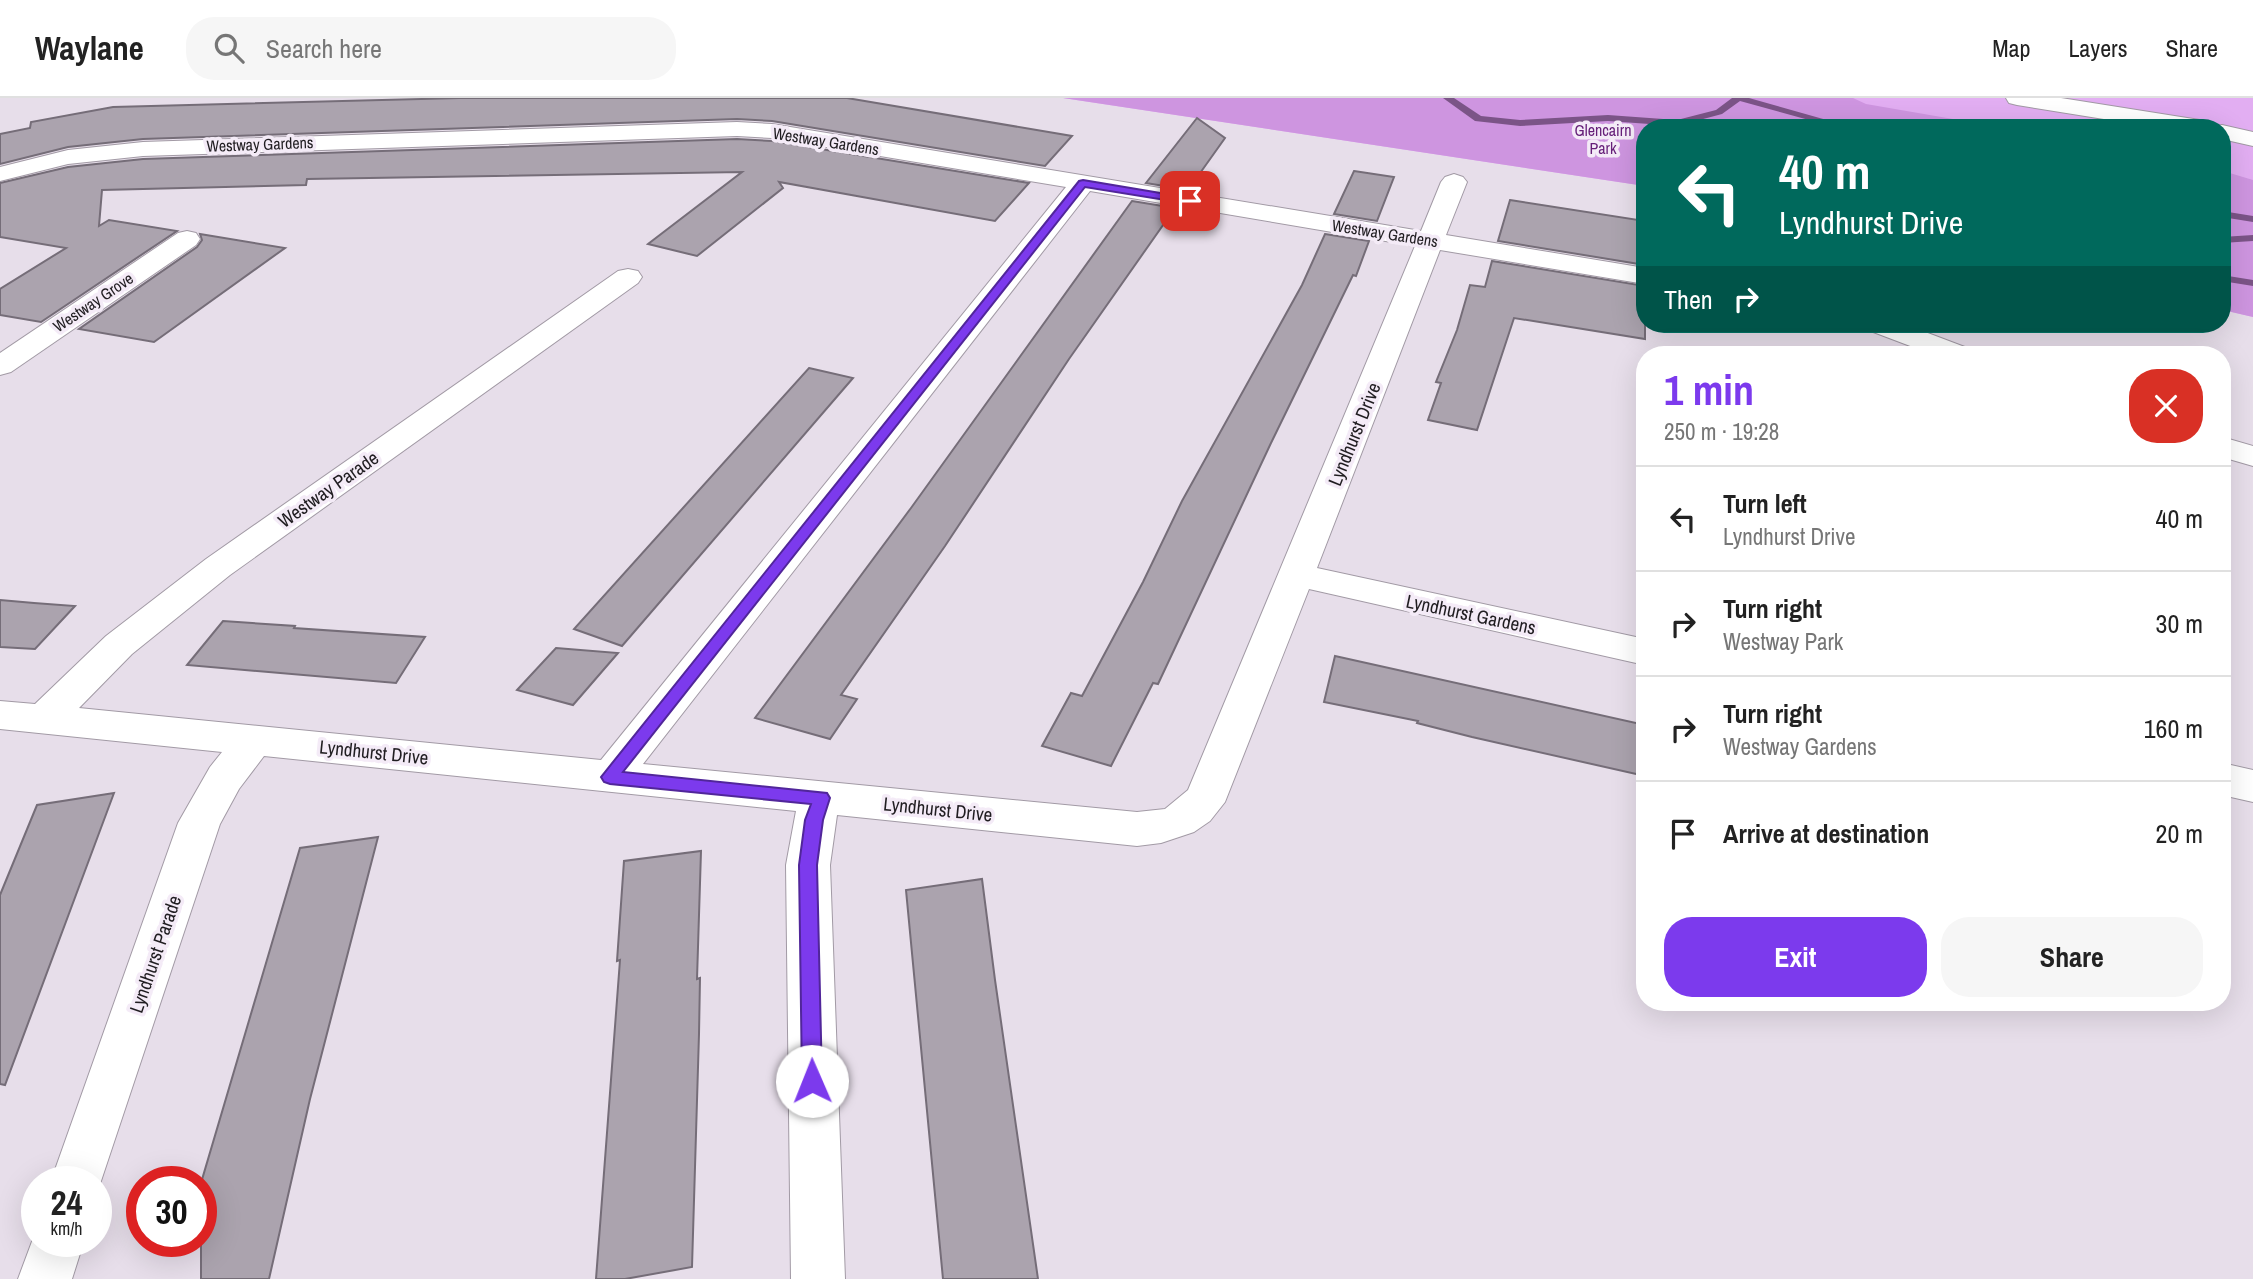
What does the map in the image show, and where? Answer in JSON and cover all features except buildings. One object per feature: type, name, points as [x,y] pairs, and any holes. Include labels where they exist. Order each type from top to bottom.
[{"type":"street","points":[[2017,98],[2149,119]]},
{"type":"street","name":"Westway Gardens","points":[[0,174],[68,157],[143,149],[737,129],[772,131],[1636,275]]},
{"type":"street","points":[[2231,134],[2253,139]]},
{"type":"street","name":"Lyndhurst Drive","points":[[0,715],[1137,829],[1161,827],[1182,820],[1198,810],[1210,791],[1454,182]]},
{"type":"street","points":[[610,777],[1083,183]]},
{"type":"street","name":"Westway Grove","points":[[0,366],[187,239]]},
{"type":"street","name":"Westway Parade","points":[[44,719],[119,645],[218,567],[628,277]]},
{"type":"street","points":[[1902,333],[1936,346]]},
{"type":"street","points":[[2231,450],[2253,456]]},
{"type":"street","name":"Lyndhurst Gardens","points":[[1297,575],[1636,650]]},
{"type":"street","name":"Lyndhurst Parade","points":[[82,1166],[199,823],[224,778],[255,739]]},
{"type":"street","points":[[2231,781],[2253,786]]},
{"type":"street","points":[[818,1279],[808,865],[814,820],[821,798]]},
{"type":"street","points":[[45,1279],[53,1257]]},
{"type":"green space","name":"Glencairn Park","points":[[1063,98],[2253,98],[2253,317],[2231,312],[2231,119],[1636,119],[1636,185]]},
{"type":"green space","name":"Glencairn Park","points":[[1063,98],[1853,98],[1866,104],[1953,119],[1636,119],[1636,185]]},
{"type":"green space","points":[[2231,173],[2253,180],[2253,317],[2231,312]]},
{"type":"waterway","points":[[1448,98],[1478,119],[1520,123],[1608,118],[1636,120]]},
{"type":"waterway","points":[[1692,119],[1719,112],[1738,98],[1816,119]]},
{"type":"waterway","points":[[2231,215],[2253,219]]},
{"type":"waterway","points":[[2231,239],[2253,238]]},
{"type":"waterway","points":[[2231,279],[2253,283]]},
{"type":"route","points":[[812,1081],[808,865],[814,820],[821,798],[610,777],[1083,183],[1190,201]]}]
